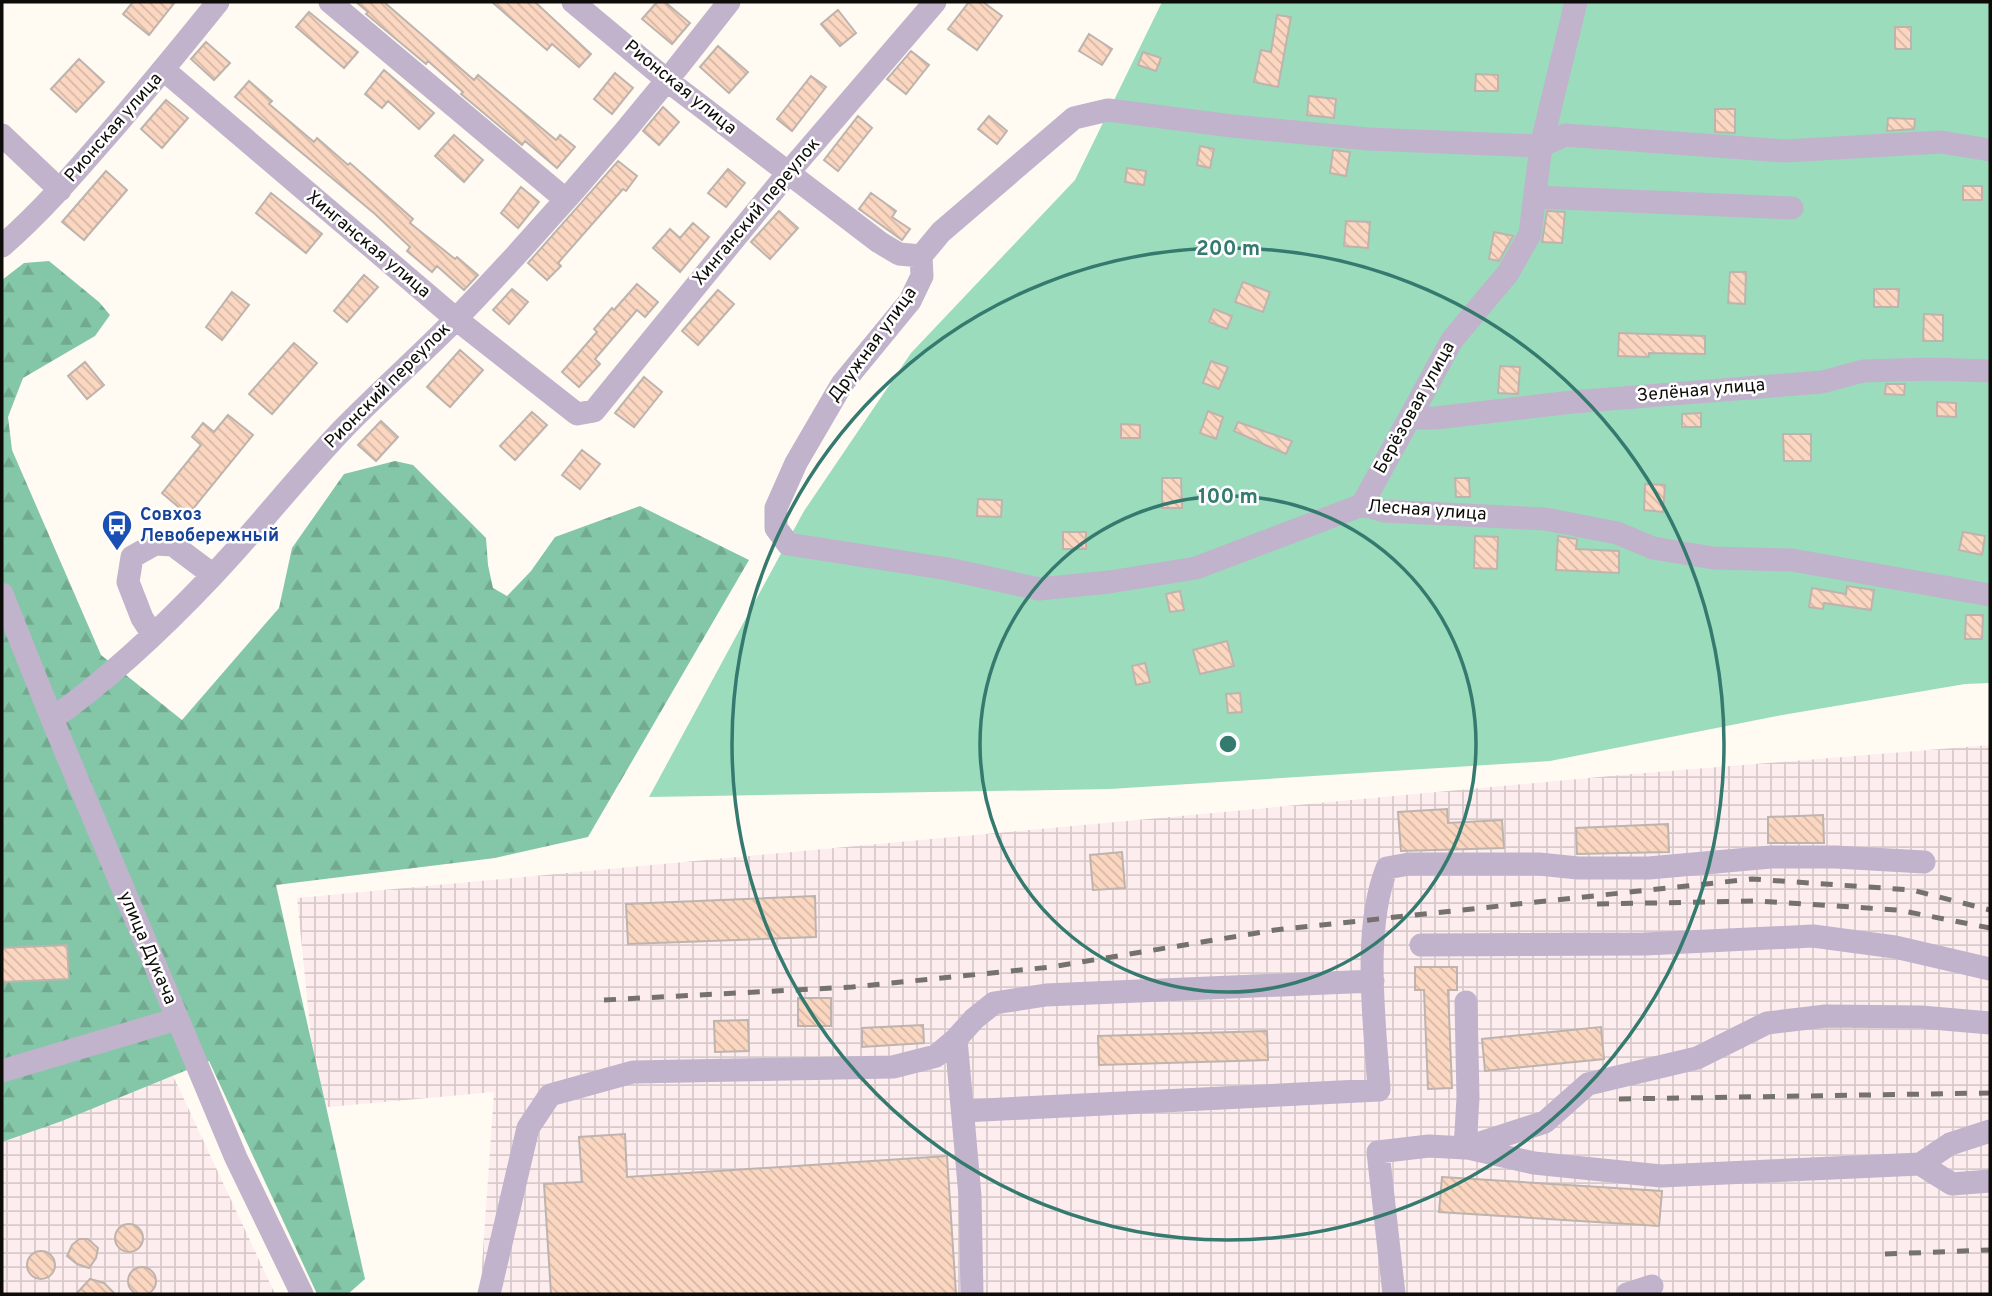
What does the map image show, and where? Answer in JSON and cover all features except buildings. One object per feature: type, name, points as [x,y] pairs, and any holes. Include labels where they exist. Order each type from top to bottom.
[{"type":"street","name":"Рионская улица","points":[[2,246],[60,190],[164,70],[218,2]]},
{"type":"street","points":[[330,2],[565,199]]},
{"type":"street","name":"Рионская улица","points":[[573,2],[788,173]]},
{"type":"street","name":"Рионский переулок","points":[[153,635],[213,575],[343,429],[456,318],[565,199],[668,80],[729,2]]},
{"type":"street","name":"Хинганский переулок","points":[[577,414],[594,411],[788,173],[934,2]]},
{"type":"street","name":"Берёзовая улица","points":[[1362,505],[1452,340],[1508,273],[1530,233],[1541,146],[1576,2]]},
{"type":"street","name":"Хинганская улица","points":[[164,70],[456,318],[577,414]]},
{"type":"street","points":[[788,173],[878,242],[900,254],[921,256],[941,232],[1074,118],[1108,110],[1232,126],[1367,139],[1541,146],[1565,135],[1785,151],[1940,142],[1990,150]]},
{"type":"street","points":[[2,135],[60,190]]},
{"type":"street","points":[[1536,197],[1792,208]]},
{"type":"street","name":"Дружная улица","points":[[788,544],[776,528],[776,508],[796,463],[842,384],[910,301],[922,276],[921,256]]},
{"type":"street","name":"Зелёная улица","points":[[1411,418],[1436,418],[1572,402],[1822,382],[1863,371],[1990,371]]},
{"type":"street","name":"Лесная улица","points":[[788,544],[948,569],[1039,589],[1109,582],[1196,568],[1362,505],[1384,511],[1545,519],[1617,533],[1653,548],[1713,558],[1792,560],[1990,594]]},
{"type":"street","points":[[52,719],[101,681],[153,635],[142,618],[128,582],[132,557],[155,544],[173,545],[213,575]]},
{"type":"street","name":"улица Дукача","points":[[2,594],[236,1157],[302,1294]]},
{"type":"street","points":[[964,1111],[1379,1090],[1373,981],[1375,919],[1379,887],[1387,869],[1398,866],[1539,864],[1578,869],[1649,868],[1772,857],[1836,857],[1924,862]]},
{"type":"street","points":[[1421,945],[1645,944],[1813,936],[1895,947],[1990,969]]},
{"type":"street","points":[[489,1294],[528,1128],[550,1095],[633,1072],[893,1067],[936,1056],[974,1019],[995,1003],[1046,995],[1373,981]]},
{"type":"street","points":[[1465,1148],[1468,1098],[1466,1002]]},
{"type":"street","points":[[1465,1148],[1545,1122],[1588,1084],[1697,1058],[1767,1023],[1840,1016],[1921,1017],[1990,1023]]},
{"type":"street","points":[[2,1070],[177,1019]]},
{"type":"street","points":[[956,1039],[970,1196],[972,1294]]},
{"type":"street","points":[[1394,1294],[1378,1152],[1429,1146],[1465,1148],[1534,1163],[1661,1176],[1920,1164],[1950,1144],[1990,1130]]},
{"type":"street","points":[[1920,1164],[1952,1184],[1990,1181]]},
{"type":"street","points":[[1627,1294],[1652,1286]]},
{"type":"shaded area","points":[[1990,745],[1990,1294],[480,1294],[494,1092],[318,1108],[297,898],[1632,774]]},
{"type":"shaded area","points":[[168,1065],[275,1294],[2,1294],[2,1124]]},
{"type":"green space","points":[[1162,2],[1990,2],[1990,683],[1965,684],[1777,716],[1550,761],[1110,789],[649,797],[804,511],[911,353],[1075,180]]},
{"type":"green space","points":[[49,261],[99,302],[110,315],[95,336],[23,378],[8,417],[12,450],[101,655],[182,720],[279,608],[292,548],[344,474],[395,461],[413,465],[486,538],[493,588],[507,596],[531,571],[555,537],[640,506],[749,560],[588,837],[495,858],[276,885],[365,1279],[348,1294],[317,1294],[209,1061],[62,1121],[2,1142],[2,280],[24,263]]},
{"type":"railway","points":[[604,1000],[852,987],[1051,967],[1275,930],[1752,879],[1912,890],[1990,910]]},
{"type":"railway","points":[[1597,904],[1758,901],[1898,910],[1990,928]]},
{"type":"railway","points":[[1619,1099],[1990,1093]]},
{"type":"railway","points":[[1885,1254],[1990,1250]]},
{"type":"place","name":"Совхоз Левобережный","points":[[117,552]]}]
